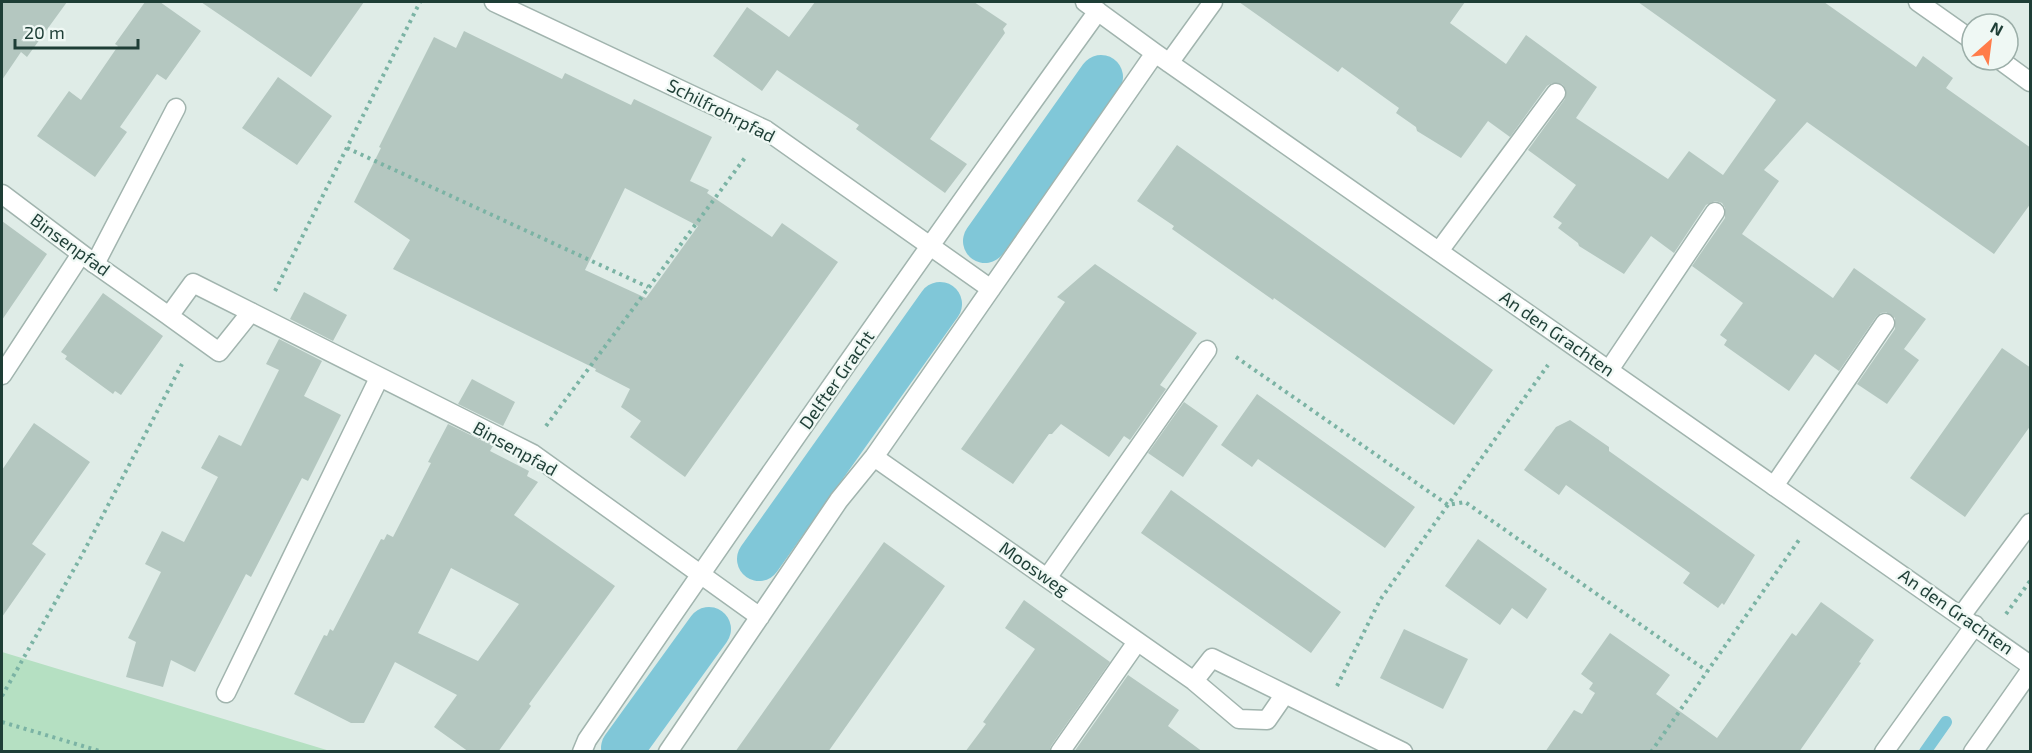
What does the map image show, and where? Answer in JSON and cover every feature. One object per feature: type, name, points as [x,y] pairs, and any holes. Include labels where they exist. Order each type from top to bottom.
[{"type":"street","name":"Schilfrohrpfad","points":[[494,2],[765,130],[991,290]]},
{"type":"street","points":[[668,752],[839,500],[874,457],[991,290],[1162,58],[1213,2]]},
{"type":"street","points":[[1918,2],[1960,32]]},
{"type":"street","name":"An den Grachten","points":[[1090,4],[1162,58],[2031,665]]},
{"type":"street","name":"Delfter Gracht","points":[[582,752],[587,740],[701,573],[930,246],[1090,4]]},
{"type":"street","points":[[2017,72],[2031,82]]},
{"type":"street","points":[[1439,251],[1556,93]]},
{"type":"street","points":[[2,375],[88,259],[176,108]]},
{"type":"street","name":"Binsenpfad","points":[[2,194],[88,259],[219,352],[256,315]]},
{"type":"street","points":[[1609,370],[1715,212]]},
{"type":"street","name":"Binsenpfad","points":[[169,316],[193,283],[533,454],[760,617]]},
{"type":"street","points":[[1774,486],[1885,323]]},
{"type":"street","points":[[1047,578],[1207,350]]},
{"type":"street","points":[[226,693],[379,378]]},
{"type":"street","name":"Moosweg","points":[[874,457],[1194,681],[1239,719],[1267,720],[1285,694]]},
{"type":"street","points":[[1884,752],[2031,523]]},
{"type":"street","points":[[1060,752],[1137,642]]},
{"type":"street","points":[[1194,681],[1212,658],[1403,752]]},
{"type":"street","points":[[1973,752],[2031,671]]},
{"type":"path","points":[[256,315],[346,148],[420,2]]},
{"type":"path","points":[[526,452],[765,130]]},
{"type":"path","points":[[346,148],[648,288]]},
{"type":"path","points":[[2,696],[82,555],[196,336]]},
{"type":"path","points":[[1323,714],[1380,600],[1566,341]]},
{"type":"path","points":[[1207,350],[1227,351],[1448,505],[1465,502],[1707,671]]},
{"type":"path","points":[[1651,752],[1816,515]]},
{"type":"path","points":[[1990,636],[2031,581]]},
{"type":"path","points":[[2,722],[103,752]]},
{"type":"green space","points":[[2,652],[330,751],[2,751]]},
{"type":"building","points":[[2,2],[67,2],[27,57],[21,52],[2,80]]},
{"type":"building","points":[[145,2],[160,2],[201,31],[166,80],[157,74],[120,127],[127,132],[95,177],[37,136],[69,91],[81,100],[118,46],[115,44]]},
{"type":"building","points":[[201,2],[364,2],[311,77]]},
{"type":"building","points":[[815,2],[974,2],[1007,24],[1003,29],[1005,33],[930,139],[967,164],[945,193],[856,129],[859,125],[777,70],[762,91],[713,56],[747,7],[789,37]]},
{"type":"building","points":[[1239,2],[1465,2],[1450,23],[1506,64],[1526,35],[1597,87],[1576,118],[1668,179],[1689,151],[1723,175],[1776,100],[1638,2],[1824,2],[1916,67],[1923,56],[1953,78],[1946,88],[2031,148],[2031,203],[1994,254],[1807,122],[1764,170],[1779,181],[1742,234],[1833,298],[1854,268],[1926,319],[1904,349],[1919,360],[1887,404],[1857,384],[1895,329],[1895,318],[1886,312],[1876,317],[1839,371],[1815,354],[1789,391],[1724,345],[1727,340],[1720,335],[1743,303],[1692,266],[1725,218],[1725,208],[1722,203],[1715,201],[1706,205],[1674,253],[1651,236],[1624,274],[1579,246],[1558,228],[1562,223],[1553,217],[1576,185],[1528,150],[1565,99],[1566,89],[1562,84],[1552,83],[1547,86],[1510,137],[1488,121],[1461,158],[1417,131],[1416,127],[1396,113],[1399,108],[1342,67],[1338,72]]},
{"type":"building","points":[[464,31],[562,79],[565,73],[631,105],[634,99],[712,137],[690,181],[709,190],[707,193],[772,237],[782,223],[838,262],[685,477],[630,437],[641,421],[621,407],[630,389],[595,371],[596,369],[393,269],[410,240],[354,202],[434,37],[456,48]],"holes":[[[625,188],[698,226],[646,298],[585,270]]]},
{"type":"building","points":[[278,77],[332,116],[297,165],[242,128]]},
{"type":"building","points":[[1177,145],[1493,370],[1454,425],[1172,229],[1174,226],[1137,201]]},
{"type":"building","points":[[2,221],[47,254],[2,320]]},
{"type":"building","points":[[1095,264],[1197,333],[1160,385],[1166,389],[1130,440],[1124,436],[1109,457],[1061,424],[1052,434],[1049,434],[1013,484],[961,449],[1065,302],[1057,297]]},
{"type":"building","points":[[304,292],[347,315],[333,341],[290,319]]},
{"type":"building","points":[[103,293],[163,336],[121,395],[115,391],[113,394],[65,359],[67,356],[61,352]]},
{"type":"building","points":[[279,339],[322,361],[304,396],[341,415],[308,481],[302,478],[251,577],[246,574],[195,672],[171,660],[163,687],[126,677],[136,642],[128,638],[161,572],[145,564],[162,531],[184,542],[218,477],[201,468],[219,435],[241,446],[279,370],[266,364]]},
{"type":"building","points":[[2002,348],[2031,368],[2031,425],[1965,517],[1910,478]]},
{"type":"building","points":[[472,379],[515,402],[503,426],[458,404]]},
{"type":"building","points":[[1257,394],[1415,507],[1385,548],[1258,459],[1252,467],[1221,445]]},
{"type":"building","points":[[1184,402],[1218,426],[1183,477],[1148,453]]},
{"type":"building","points":[[1570,420],[1609,447],[1609,451],[1755,555],[1724,605],[1722,603],[1718,608],[1683,583],[1690,573],[1566,485],[1559,495],[1524,470],[1556,427]]},
{"type":"building","points":[[34,423],[90,462],[32,544],[46,554],[2,617],[2,470]]},
{"type":"building","points":[[448,424],[493,446],[490,451],[529,471],[527,476],[538,482],[514,515],[615,586],[529,704],[531,706],[498,752],[469,752],[434,727],[457,695],[395,662],[364,723],[351,723],[294,694],[324,635],[327,636],[330,629],[333,631],[381,539],[384,540],[387,534],[393,537],[431,463],[428,462]],"holes":[[[451,568],[519,604],[478,661],[418,633]]]},
{"type":"building","points":[[1171,490],[1341,612],[1311,653],[1141,533]]},
{"type":"building","points":[[1478,539],[1547,589],[1527,619],[1512,608],[1500,625],[1445,586]]},
{"type":"building","points":[[884,542],[945,586],[828,752],[735,752]]},
{"type":"building","points":[[1024,600],[1110,662],[1049,752],[965,752],[986,724],[983,722],[1035,649],[1005,628]]},
{"type":"building","points":[[1821,602],[1874,640],[1859,662],[1861,663],[1799,752],[1545,752],[1574,710],[1582,714],[1595,693],[1589,689],[1593,683],[1581,674],[1610,633],[1670,675],[1656,694],[1717,738],[1792,633],[1796,636]]},
{"type":"building","points":[[1404,629],[1468,659],[1443,709],[1380,678]]},
{"type":"building","points":[[1128,675],[1179,710],[1168,726],[1203,752],[1074,752]]},
{"type":"waterway","points":[[985,241],[1101,77]]},
{"type":"waterway","points":[[759,559],[940,304]]},
{"type":"waterway","points":[[623,748],[709,629]]},
{"type":"waterway","points":[[1925,752],[1946,722]]}]
